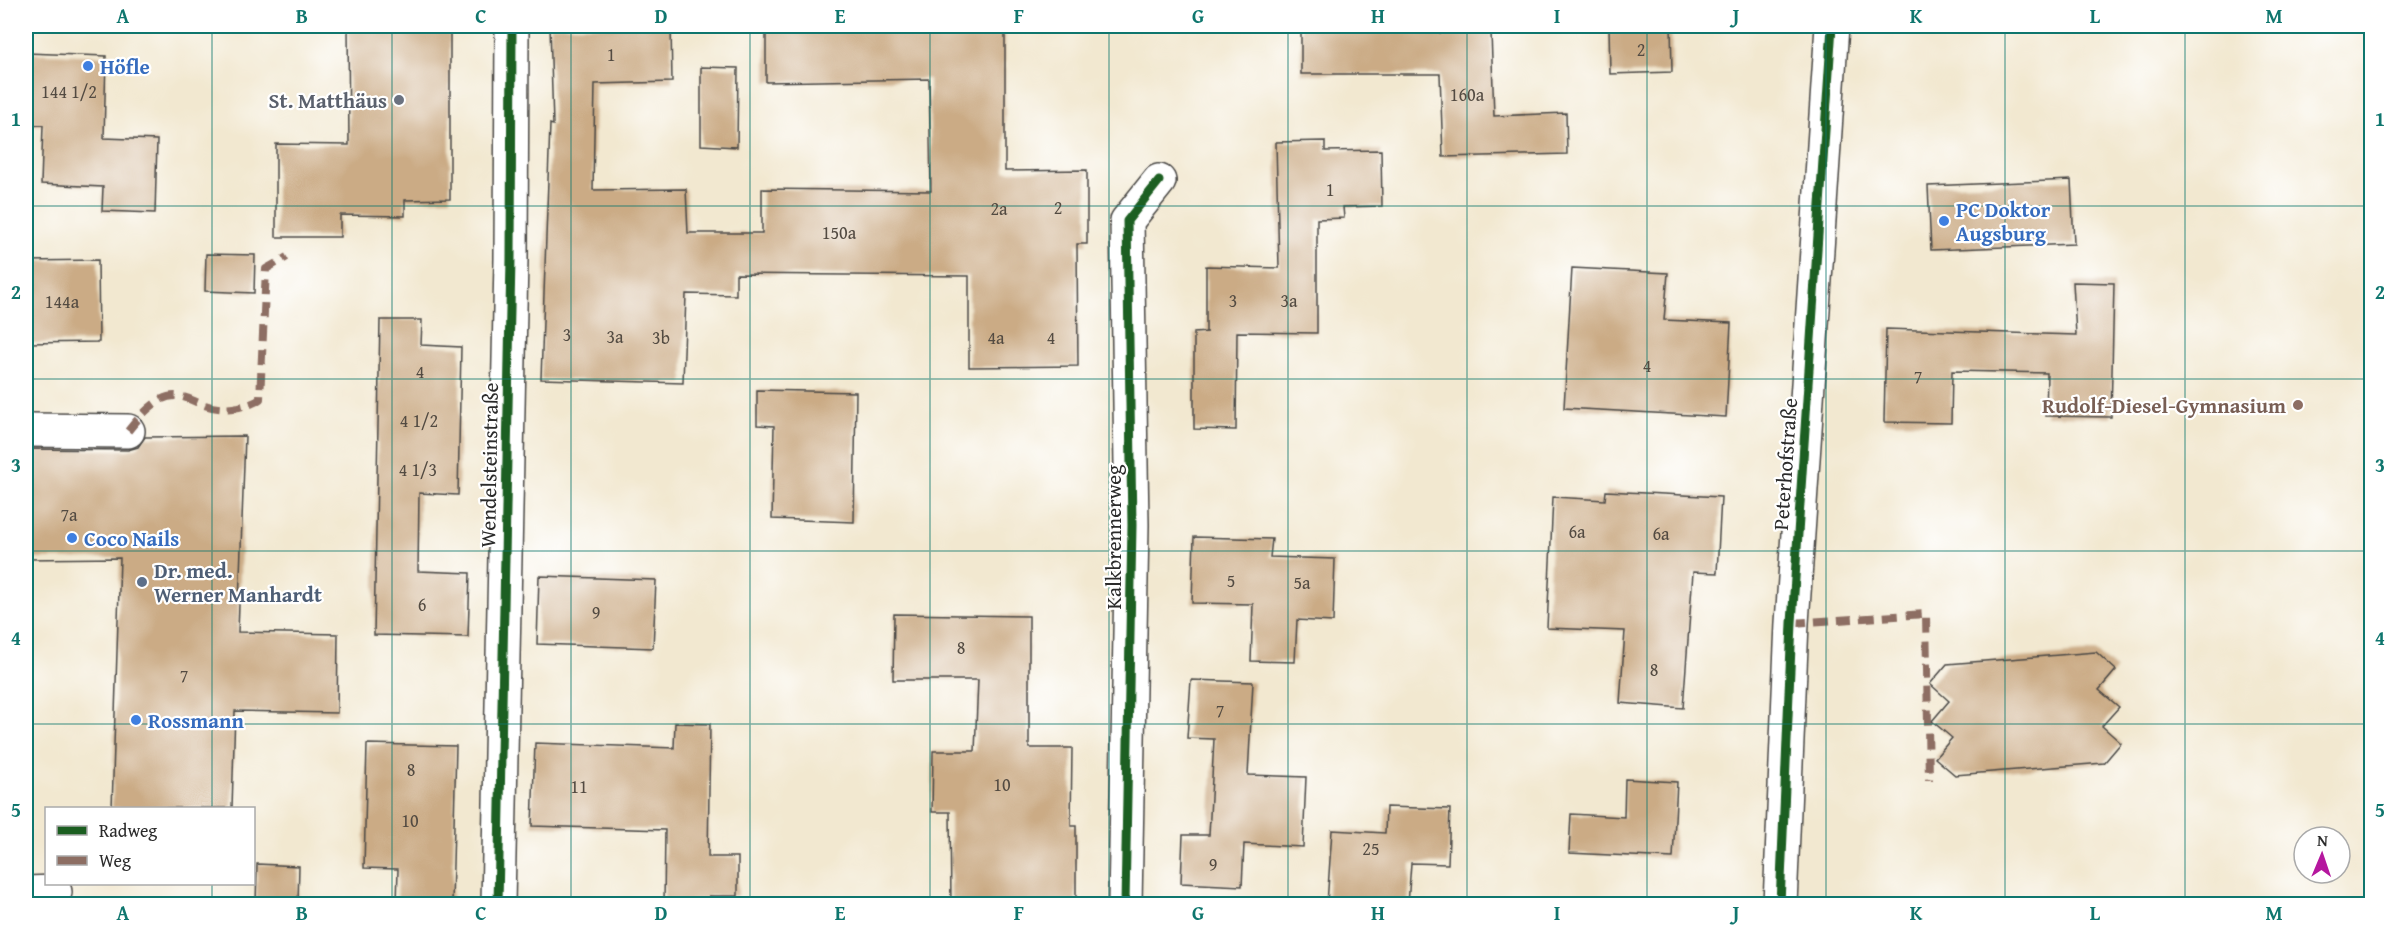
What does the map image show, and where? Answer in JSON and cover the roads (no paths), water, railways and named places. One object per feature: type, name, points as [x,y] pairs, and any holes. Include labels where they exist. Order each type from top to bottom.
[{"type":"street","name":"Wendelsteinstraße","points":[[498,904],[509,390],[512,26]]},
{"type":"street","name":"Peterhofstraße","points":[[1780,904],[1792,623],[1832,26]]},
{"type":"street","name":"Kalkbrennerweg","points":[[1125,904],[1132,525],[1127,221],[1159,182]]},
{"type":"street","points":[[26,430],[128,431]]},
{"type":"place","name":"Höfle","points":[[88,66]]},
{"type":"place","name":"St. Matthäus","points":[[399,100]]},
{"type":"place","name":"PC Doktor Augsburg","points":[[1944,221]]},
{"type":"place","name":"Rudolf-Diesel-Gymnasium","points":[[2298,405]]},
{"type":"place","name":"Coco Nails","points":[[72,538]]},
{"type":"place","name":"Dr. med. Werner Manhardt","points":[[142,582]]},
{"type":"place","name":"Rossmann","points":[[136,720]]}]
